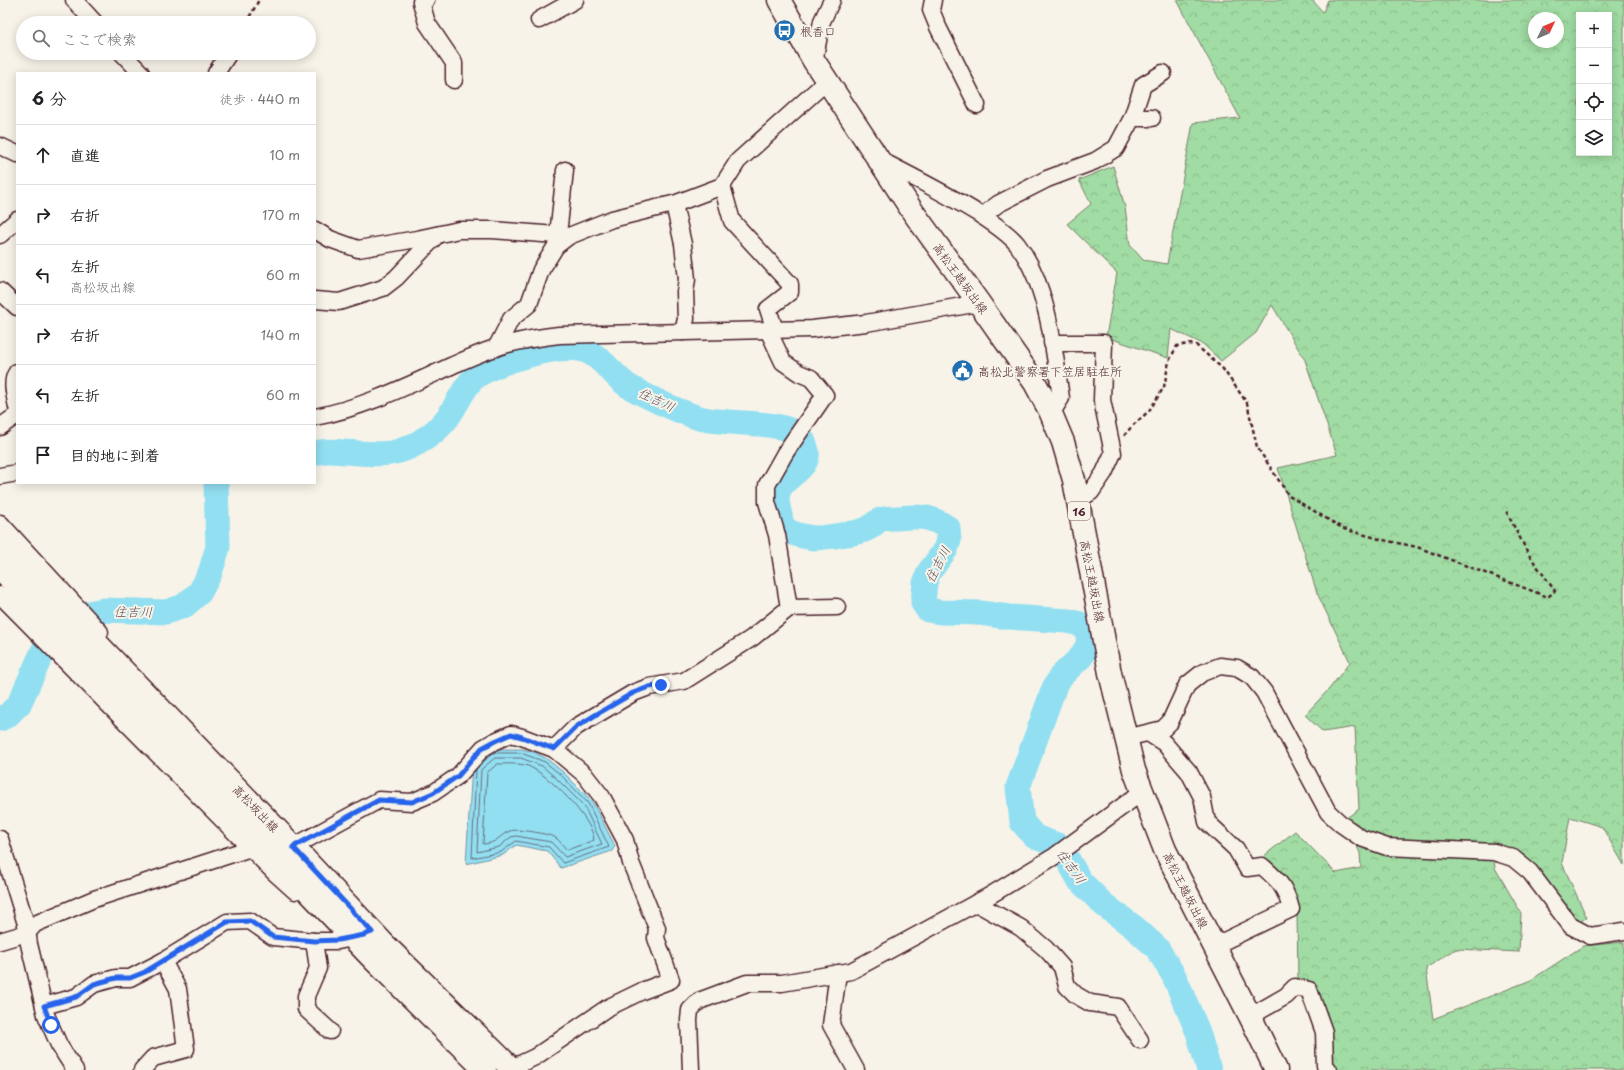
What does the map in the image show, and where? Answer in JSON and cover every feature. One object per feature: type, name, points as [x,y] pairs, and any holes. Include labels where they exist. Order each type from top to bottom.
[{"type":"main road","name":"高松王越坂出線","points":[[779,0],[827,81],[878,159],[913,212],[980,303],[1034,383],[1051,414],[1063,442],[1074,480],[1110,673],[1134,770],[1165,850],[1251,1016],[1276,1070]]},
{"type":"main road","name":"高松坂出線","points":[[0,543],[102,663],[319,902],[363,934],[514,1070]]},
{"type":"main road","name":"高松坂出線","points":[[0,569],[102,663],[288,842],[363,934],[485,1070]]},
{"type":"street","points":[[74,0],[89,16]]},
{"type":"street","points":[[539,20],[575,0]]},
{"type":"street","points":[[814,60],[822,21],[832,0]]},
{"type":"street","points":[[933,0],[931,10],[938,27],[977,105]]},
{"type":"street","points":[[422,1],[427,23],[454,63],[454,80]]},
{"type":"street","points":[[129,60],[140,72]]},
{"type":"street","points":[[217,72],[224,60]]},
{"type":"street","points":[[982,216],[998,204],[1047,179],[1095,160],[1116,148],[1132,118],[1143,86],[1163,73]]},
{"type":"street","points":[[316,231],[330,239],[358,249],[459,230],[492,230],[563,236],[612,219],[674,204],[722,186],[738,161],[827,81]]},
{"type":"street","points":[[1132,118],[1152,118]]},
{"type":"street","points":[[0,146],[16,154]]},
{"type":"street","points":[[878,159],[956,200],[997,226],[1017,244],[1030,264],[1042,294],[1052,343],[1061,398],[1051,414]]},
{"type":"street","points":[[496,348],[511,320],[528,304],[541,270],[563,236],[566,170]]},
{"type":"street","points":[[722,186],[732,221],[790,284],[790,292],[768,309],[771,330],[783,362],[799,373],[811,378],[825,396],[785,453],[767,485],[767,502],[777,535],[789,608]]},
{"type":"street","points":[[674,204],[683,244],[686,279],[686,319],[683,332]]},
{"type":"street","points":[[0,235],[16,221]]},
{"type":"street","points":[[316,300],[338,302],[383,288],[396,278],[437,235]]},
{"type":"street","points":[[0,291],[16,306]]},
{"type":"street","points":[[316,417],[367,403],[470,358],[496,348],[532,339],[559,335],[812,329],[866,323],[980,303]]},
{"type":"street","points":[[1052,343],[1104,343],[1102,400],[1113,453],[1104,473],[1092,492],[1078,501]]},
{"type":"street","points":[[16,374],[14,389],[16,401]]},
{"type":"street","points":[[0,427],[16,416]]},
{"type":"street","points":[[0,476],[16,473]]},
{"type":"street","points":[[0,522],[274,821],[288,842],[379,800],[412,802],[433,793],[458,776],[482,748],[511,734],[554,749],[584,774],[602,797],[625,840],[631,863],[657,928],[656,938],[671,980],[642,991],[607,1008],[535,1056],[520,1064],[514,1070]]},
{"type":"street","points":[[0,595],[296,892],[319,902]]},
{"type":"street","points":[[554,749],[576,727],[633,693],[649,687],[684,681],[752,638],[789,608],[837,607]]},
{"type":"street","points":[[1126,738],[1163,729],[1170,722],[1187,685],[1202,673],[1220,666],[1237,668],[1252,677],[1264,692],[1328,812],[1341,824],[1361,838],[1387,847],[1494,852],[1513,858],[1530,872],[1571,926],[1590,936],[1624,931]]},
{"type":"street","points":[[1148,733],[1164,743],[1188,772],[1202,797],[1207,822],[1236,849],[1247,868],[1262,866],[1281,882],[1287,894],[1291,908],[1214,946]]},
{"type":"street","points":[[691,1070],[690,1010],[699,1001],[747,983],[782,983],[851,970],[976,903],[1055,856],[1142,792]]},
{"type":"street","points":[[0,839],[27,932],[44,1006],[59,1046],[75,1070]]},
{"type":"street","points":[[0,941],[27,932],[36,924],[94,899],[251,848]]},
{"type":"street","points":[[976,903],[1021,928],[1046,950],[1062,967],[1067,986],[1076,995],[1090,1003],[1118,1007],[1140,1040]]},
{"type":"street","points":[[44,1006],[76,997],[94,984],[116,978],[130,978],[163,961],[227,922],[250,921],[273,937],[314,941],[338,940],[363,934]]},
{"type":"street","points":[[314,941],[318,968],[306,996],[306,1009],[330,1031]]},
{"type":"street","points":[[142,1070],[153,1058],[186,1049],[178,989],[163,961]]},
{"type":"street","points":[[838,973],[831,1025],[856,1070]]},
{"type":"street","points":[[1251,1016],[1286,996],[1295,987],[1308,990],[1324,1032],[1324,1066],[1329,1070]]},
{"type":"path","points":[[250,16],[259,0]]},
{"type":"path","points":[[1113,453],[1117,444],[1132,426],[1149,411],[1164,387],[1169,361],[1177,346],[1188,344],[1196,345],[1223,369],[1247,403],[1257,447],[1288,496],[1344,529],[1383,540],[1418,546],[1548,597],[1555,591],[1529,555],[1505,509]]},
{"type":"green space","points":[[1177,0],[1312,0],[1323,12],[1328,0],[1624,0],[1624,865],[1602,827],[1570,817],[1562,863],[1587,918],[1574,921],[1550,887],[1524,855],[1492,846],[1495,868],[1521,913],[1519,952],[1456,949],[1426,968],[1433,1019],[1531,980],[1583,946],[1624,942],[1624,1070],[1333,1070],[1298,981],[1297,913],[1285,881],[1264,856],[1295,831],[1336,873],[1361,868],[1360,853],[1345,819],[1359,809],[1355,727],[1323,732],[1305,715],[1330,688],[1350,662],[1317,593],[1278,468],[1337,455],[1305,360],[1272,305],[1256,333],[1221,361],[1203,344],[1171,329],[1168,358],[1106,337],[1117,273],[1067,224],[1091,204],[1079,180],[1113,166],[1125,207],[1130,245],[1143,260],[1167,264],[1193,123],[1240,118]]},
{"type":"water","points":[[491,749],[522,749],[534,752],[547,759],[563,772],[592,801],[615,846],[612,851],[561,868],[547,851],[516,845],[503,855],[466,864],[472,765]]},
{"type":"waterway","name":"住吉川","points":[[316,453],[330,451],[383,454],[405,449],[423,440],[434,432],[444,422],[469,383],[482,373],[508,361],[524,356],[568,348],[579,349],[593,354],[628,386],[644,395],[687,414],[707,420],[776,426],[788,429],[798,434],[806,446],[806,461],[782,485],[777,496],[781,522],[785,529],[790,532],[814,538],[833,536],[863,531],[882,519],[911,517],[923,517],[948,528],[949,540],[946,549],[929,572],[925,583],[923,603],[928,610],[1068,621],[1080,624],[1087,631],[1089,643],[1081,657],[1061,676],[1054,688],[1018,787],[1022,822],[1035,837],[1060,846],[1080,881],[1103,904],[1135,928],[1157,948],[1174,976],[1198,1032],[1209,1070]]},
{"type":"waterway","name":"住吉川","points":[[0,719],[8,715],[19,704],[44,649],[89,613],[104,610],[166,612],[184,606],[200,592],[210,573],[218,547],[216,484]]},
{"type":"place","name":"根香口","points":[[785,31]]},
{"type":"place","name":"高松北警察署下笠居駐在所","points":[[963,371]]},
{"type":"route","points":[[51,1025],[46,1015],[44,1006],[76,997],[94,984],[116,978],[130,978],[145,972],[227,922],[250,921],[273,937],[314,941],[338,940],[372,932],[293,847],[379,800],[412,802],[433,793],[458,776],[482,748],[495,741],[511,734],[554,749],[576,727],[597,714],[633,693],[649,687],[661,685]]}]
